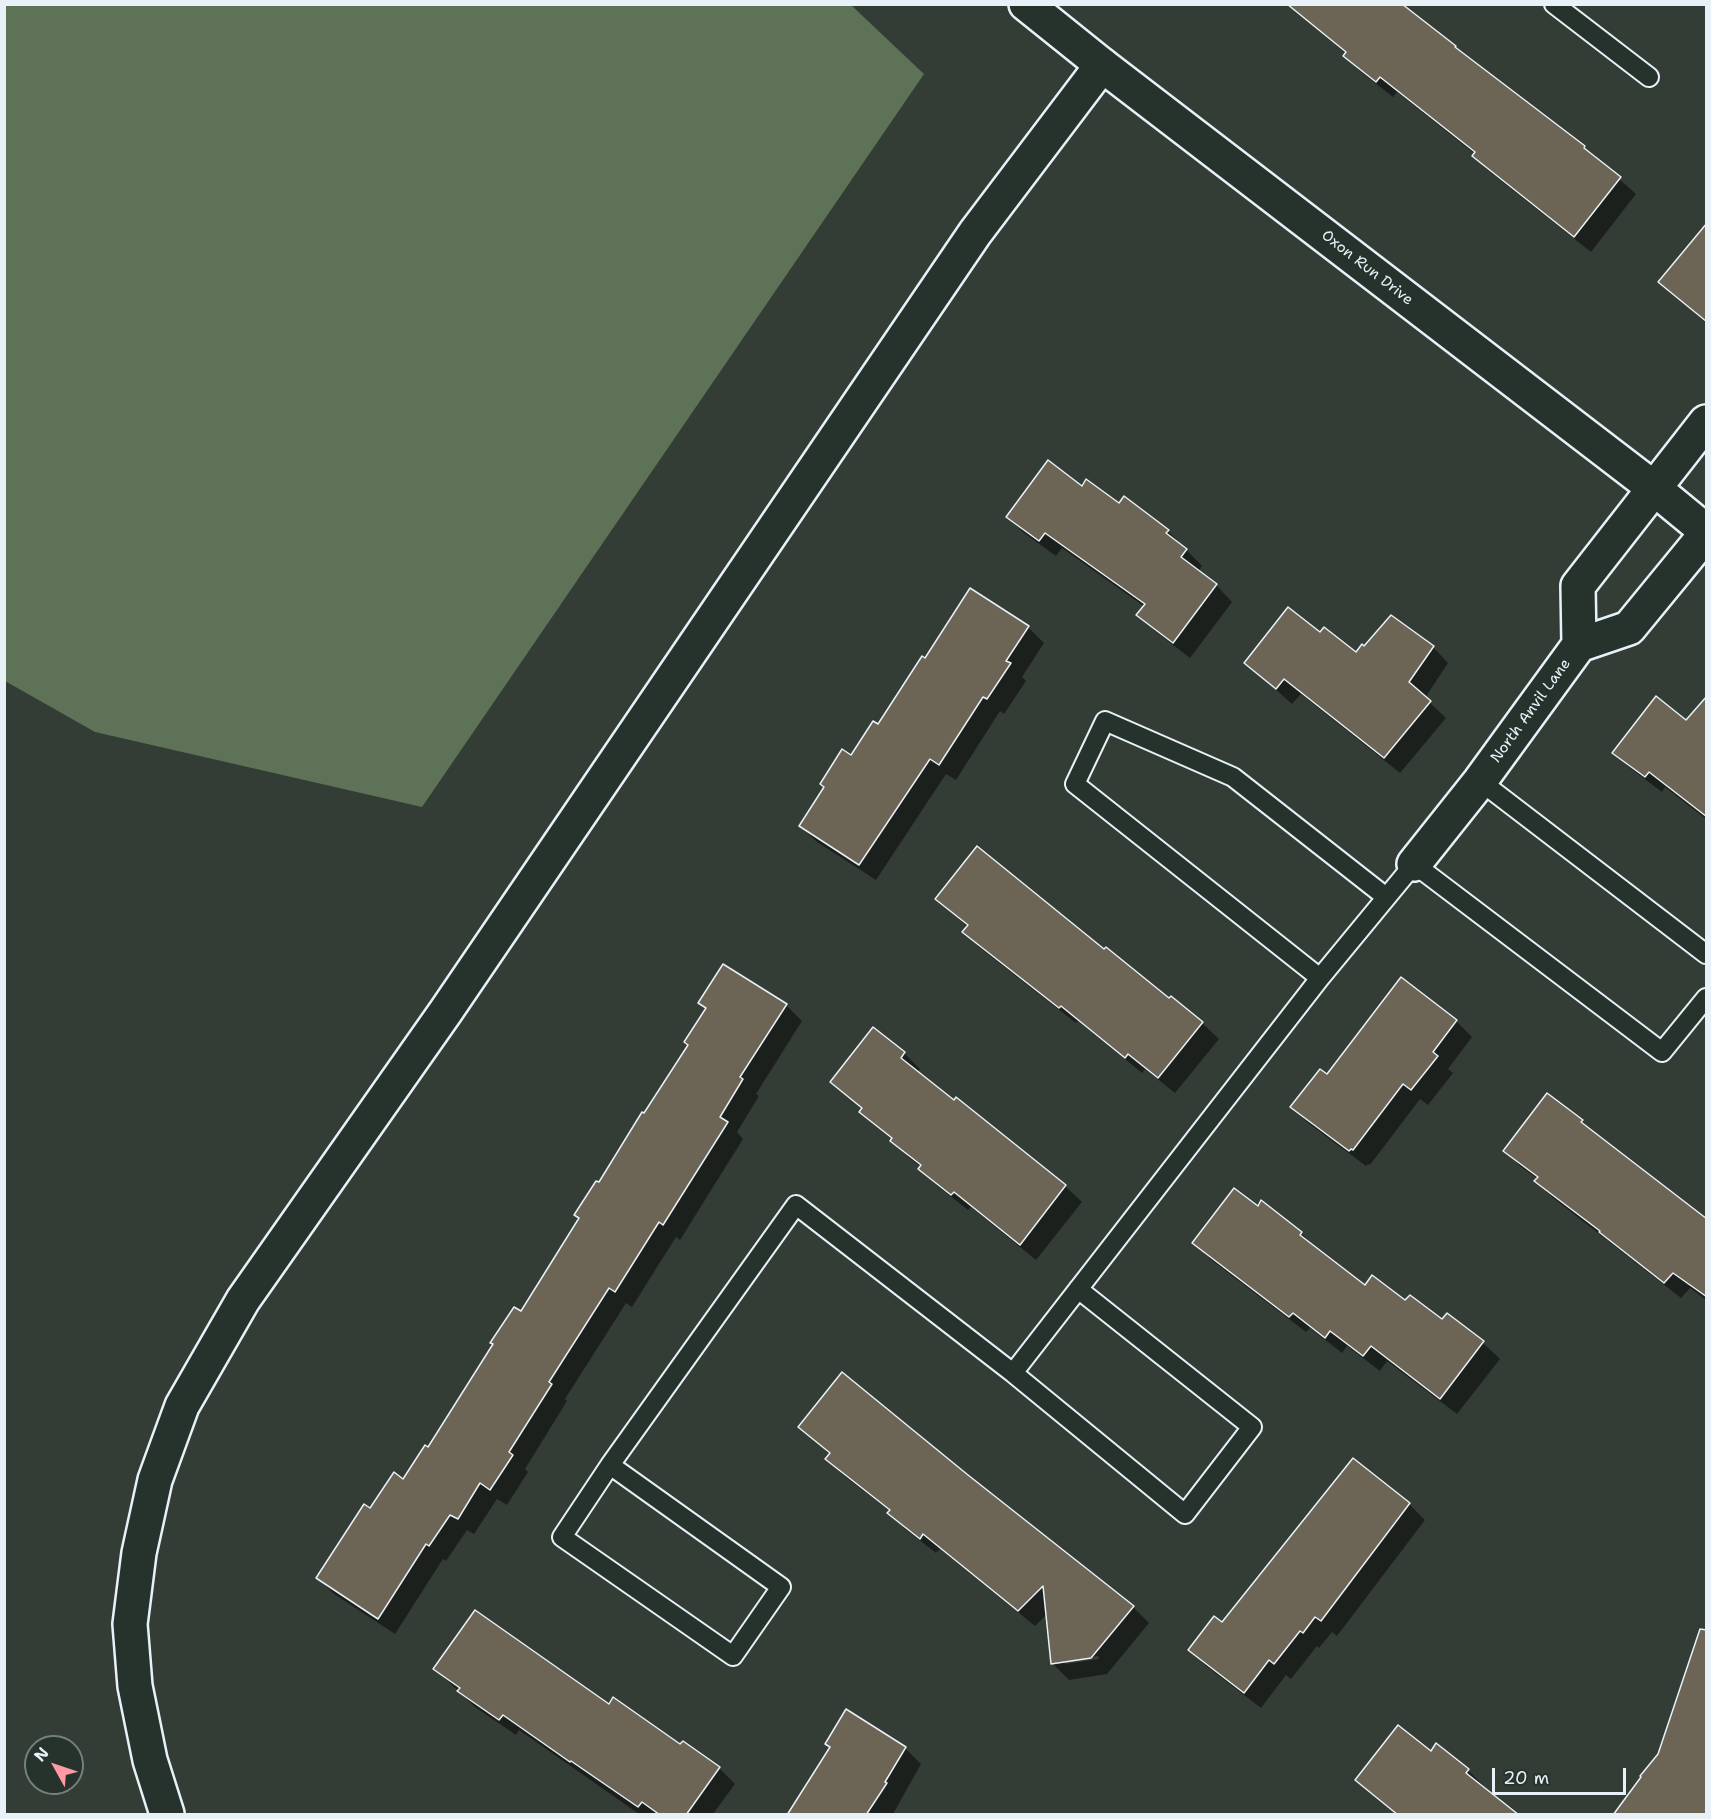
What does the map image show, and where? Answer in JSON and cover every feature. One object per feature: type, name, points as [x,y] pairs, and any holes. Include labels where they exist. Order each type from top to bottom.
[{"type":"street","name":"Oxon Run Drive","points":[[1026,4],[1102,65],[1655,489],[1707,532]]},
{"type":"street","points":[[167,1815],[150,1760],[135,1686],[130,1624],[139,1553],[155,1480],[182,1406],[243,1300],[446,1011],[975,233],[1102,65]]},
{"type":"street","name":"North Anvil Lane","points":[[1414,864],[1480,781],[1579,645],[1578,586],[1707,422]]},
{"type":"street","points":[[1579,645],[1629,628],[1707,532]]},
{"type":"lane","points":[[1554,4],[1650,77]]},
{"type":"lane","points":[[1320,978],[1075,784],[1105,721],[1233,777],[1386,897]]},
{"type":"lane","points":[[1480,781],[1707,954]]},
{"type":"lane","points":[[1013,1373],[1320,978],[1414,864],[1662,1052],[1707,998]]},
{"type":"lane","points":[[610,1465],[781,1587],[733,1656],[562,1537],[610,1465],[796,1205],[1013,1373],[1185,1514],[1252,1426],[1078,1289]]},
{"type":"green space","points":[[5,4],[851,5],[924,74],[422,807],[95,732],[5,681]]},
{"type":"building","points":[[1287,4],[1402,4],[1585,146],[1584,148],[1621,177],[1574,237],[1472,156],[1475,152],[1380,77],[1376,82],[1343,56],[1346,52]]},
{"type":"building","points":[[1707,223],[1707,322],[1658,282]]},
{"type":"building","points":[[1048,460],[1082,486],[1086,479],[1119,503],[1124,496],[1169,530],[1166,533],[1187,549],[1181,557],[1217,584],[1173,643],[1136,615],[1145,604],[1045,533],[1039,541],[1006,517]]},
{"type":"building","points":[[970,588],[1029,626],[1006,661],[1011,663],[987,699],[983,697],[939,765],[930,759],[859,865],[799,826],[824,787],[820,784],[842,749],[851,755],[873,721],[878,724],[922,656],[925,658]]},
{"type":"building","points":[[1288,607],[1320,632],[1324,627],[1356,652],[1391,615],[1434,646],[1409,682],[1431,701],[1384,758],[1284,679],[1276,689],[1244,663]]},
{"type":"building","points":[[1656,696],[1686,720],[1707,696],[1707,817],[1649,772],[1645,777],[1612,753]]},
{"type":"building","points":[[977,846],[1104,949],[1106,947],[1169,998],[1171,996],[1203,1022],[1158,1078],[1128,1054],[1125,1058],[1061,1006],[1059,1008],[962,932],[968,925],[935,899]]},
{"type":"building","points":[[723,964],[787,1004],[740,1077],[743,1079],[720,1117],[728,1122],[663,1225],[659,1222],[615,1292],[609,1288],[549,1382],[552,1384],[509,1452],[513,1455],[490,1490],[480,1483],[458,1519],[450,1515],[429,1546],[426,1544],[378,1619],[316,1578],[364,1504],[370,1508],[394,1472],[403,1479],[425,1445],[428,1447],[514,1307],[521,1311],[579,1218],[574,1215],[596,1181],[599,1182],[642,1112],[644,1113],[688,1045],[684,1042],[706,1008],[698,1003]]},
{"type":"building","points":[[1401,977],[1457,1020],[1433,1052],[1438,1056],[1411,1090],[1403,1084],[1353,1150],[1349,1151],[1290,1107],[1320,1069],[1327,1074]]},
{"type":"building","points":[[873,1027],[905,1052],[901,1058],[954,1100],[956,1097],[1066,1185],[1020,1245],[954,1192],[951,1195],[918,1169],[921,1165],[890,1141],[892,1138],[859,1112],[862,1108],[830,1082]]},
{"type":"building","points":[[1547,1093],[1707,1219],[1707,1297],[1673,1273],[1664,1283],[1534,1181],[1538,1177],[1503,1151]]},
{"type":"building","points":[[1234,1188],[1258,1206],[1261,1200],[1302,1232],[1300,1235],[1365,1285],[1372,1275],[1405,1300],[1410,1295],[1442,1319],[1447,1313],[1484,1341],[1440,1399],[1371,1346],[1363,1356],[1330,1331],[1325,1338],[1293,1313],[1289,1317],[1192,1243]]},
{"type":"building","points":[[842,1372],[1134,1606],[1091,1658],[1051,1664],[1043,1586],[1018,1611],[923,1534],[920,1539],[887,1513],[890,1510],[825,1459],[830,1453],[798,1427]]},
{"type":"building","points":[[1353,1458],[1410,1503],[1321,1621],[1315,1617],[1303,1633],[1300,1631],[1274,1664],[1269,1660],[1244,1693],[1188,1650],[1214,1616],[1222,1622]]},
{"type":"building","points":[[475,1610],[609,1704],[613,1697],[680,1744],[683,1741],[720,1767],[686,1815],[660,1815],[642,1802],[638,1807],[503,1715],[499,1720],[457,1691],[460,1688],[433,1669]]},
{"type":"building","points":[[1700,1629],[1707,1630],[1707,1815],[1613,1815],[1658,1754]]},
{"type":"building","points":[[846,1709],[906,1747],[885,1782],[887,1783],[866,1815],[787,1815],[830,1747],[825,1744]]},
{"type":"building","points":[[1398,1725],[1431,1751],[1436,1743],[1469,1769],[1466,1773],[1519,1815],[1398,1815],[1355,1780]]}]
